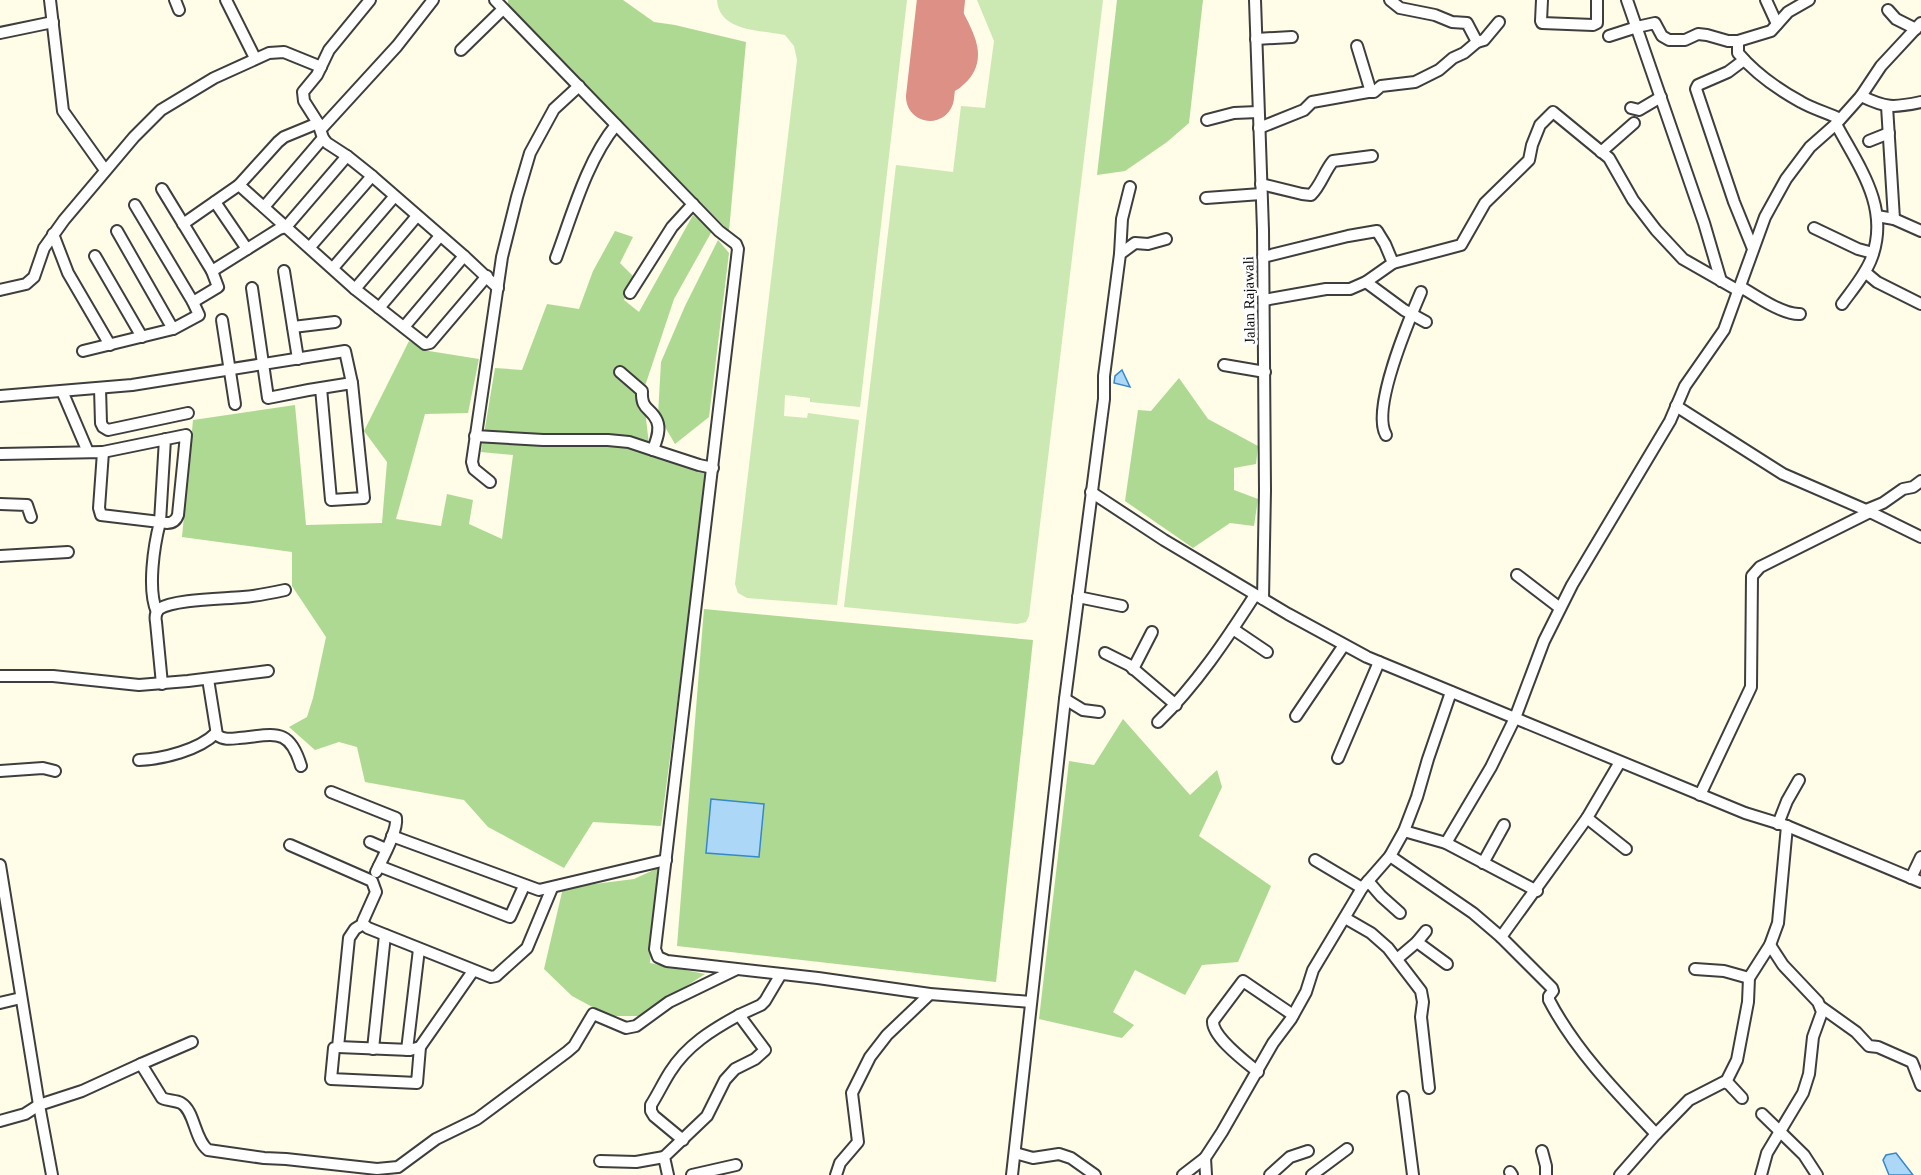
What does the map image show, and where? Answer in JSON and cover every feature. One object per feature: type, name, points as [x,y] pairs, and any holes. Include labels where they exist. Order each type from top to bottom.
[{"type":"street","points":[[51,0],[63,111],[105,170]]},
{"type":"street","points":[[226,0],[255,58]]},
{"type":"street","points":[[370,0],[329,50],[312,82],[303,92],[304,101],[327,143],[372,176],[498,288]]},
{"type":"street","points":[[264,207],[321,130],[397,46],[433,0]]},
{"type":"street","points":[[495,0],[719,231],[736,244],[738,249],[666,860],[656,949],[658,957],[667,961],[930,994],[1031,1002]]},
{"type":"street","name":"Jalan Rajawali","points":[[1255,0],[1264,300],[1265,490],[1259,597]]},
{"type":"street","points":[[1390,0],[1400,8],[1435,15],[1452,22],[1467,23],[1477,42]]},
{"type":"street","points":[[1542,0],[1542,23],[1593,25],[1598,20],[1597,0]]},
{"type":"street","points":[[1627,0],[1704,223],[1721,281]]},
{"type":"street","points":[[1766,0],[1777,24]]},
{"type":"street","points":[[1610,36],[1655,23],[1662,36],[1669,40],[1685,40],[1698,34],[1738,41],[1772,31],[1788,12],[1809,0]]},
{"type":"street","points":[[460,50],[503,9]]},
{"type":"street","points":[[1446,843],[1480,786],[1515,718],[1544,641],[1560,608],[1670,421],[1684,386],[1724,330],[1765,217],[1786,179],[1810,147],[1838,121],[1860,96],[1881,66],[1918,26],[1896,19],[1888,10]]},
{"type":"street","points":[[0,33],[53,22]]},
{"type":"street","points":[[1259,128],[1304,110],[1312,102],[1374,92],[1381,86],[1415,82],[1439,70],[1477,42],[1484,40],[1499,22]]},
{"type":"street","points":[[1256,39],[1292,37]]},
{"type":"street","points":[[1738,41],[1738,53],[1744,60],[1802,103],[1838,121],[1868,182],[1876,204],[1878,226],[1873,253],[1865,272],[1842,304]]},
{"type":"street","points":[[1357,46],[1371,92]]},
{"type":"street","points":[[0,290],[26,284],[34,277],[44,248],[53,234],[105,170],[161,110],[214,78],[269,53],[284,52],[321,67]]},
{"type":"street","points":[[1744,60],[1734,69],[1698,85],[1696,89],[1734,202],[1753,249]]},
{"type":"street","points":[[490,482],[474,469],[472,462],[502,257],[530,153],[554,110],[579,86]]},
{"type":"street","points":[[1860,96],[1887,106],[1898,107],[1921,102]]},
{"type":"street","points":[[1631,108],[1640,110],[1661,97]]},
{"type":"street","points":[[1887,106],[1894,219]]},
{"type":"street","points":[[1208,120],[1234,113],[1258,112]]},
{"type":"street","points":[[1264,300],[1326,289],[1350,289],[1366,282],[1393,263],[1461,245],[1485,203],[1529,160],[1540,125],[1553,112],[1609,158],[1633,200],[1656,231],[1683,259],[1772,306],[1792,315],[1800,314]]},
{"type":"street","points":[[1601,152],[1634,123]]},
{"type":"street","points":[[556,258],[587,176],[606,137],[616,125]]},
{"type":"street","points":[[183,224],[239,185],[284,137],[321,130]]},
{"type":"street","points":[[1869,141],[1888,133]]},
{"type":"street","points":[[212,271],[279,229],[286,227],[347,156]]},
{"type":"street","points":[[1206,198],[1261,189],[1311,195],[1318,188],[1325,170],[1333,161],[1372,156]]},
{"type":"street","points":[[310,248],[372,176]]},
{"type":"street","points":[[239,185],[356,289],[425,344],[430,343],[487,276]]},
{"type":"street","points":[[1012,1175],[1077,597],[1104,399],[1104,376],[1120,254],[1122,219],[1130,188]]},
{"type":"street","points":[[162,189],[212,271],[218,287],[193,302]]},
{"type":"street","points":[[333,268],[394,196]]},
{"type":"street","points":[[215,202],[247,249]]},
{"type":"street","points":[[83,351],[174,329],[198,316],[199,312],[135,204]]},
{"type":"street","points":[[630,293],[672,227],[693,204]]},
{"type":"street","points":[[356,289],[417,216]]},
{"type":"street","points":[[1877,216],[1894,219],[1921,231]]},
{"type":"street","points":[[1814,228],[1858,249],[1873,253]]},
{"type":"street","points":[[117,231],[174,329]]},
{"type":"street","points":[[1263,257],[1377,231],[1386,244],[1393,263]]},
{"type":"street","points":[[53,234],[69,273],[110,345]]},
{"type":"street","points":[[379,308],[440,236]]},
{"type":"street","points":[[1120,254],[1135,243],[1148,244],[1166,239]]},
{"type":"street","points":[[95,256],[142,337]]},
{"type":"street","points":[[404,327],[464,256]]},
{"type":"street","points":[[284,271],[298,359]]},
{"type":"street","points":[[1865,272],[1877,282],[1921,304]]},
{"type":"street","points":[[1366,282],[1426,322]]},
{"type":"street","points":[[252,288],[268,398],[352,383]]},
{"type":"street","points":[[1386,435],[1382,426],[1386,393],[1411,314],[1421,292]]},
{"type":"street","points":[[222,320],[235,404]]},
{"type":"street","points":[[293,327],[335,322]]},
{"type":"street","points":[[0,396],[100,388],[345,351],[352,383],[364,498],[331,500],[321,388]]},
{"type":"street","points":[[1224,365],[1264,372]]},
{"type":"street","points":[[620,372],[641,389],[645,408],[656,420],[658,432],[653,450]]},
{"type":"street","points":[[100,388],[101,423],[108,430],[188,413]]},
{"type":"street","points":[[62,391],[88,452]]},
{"type":"street","points":[[1676,406],[1783,474],[1921,537]]},
{"type":"street","points":[[0,454],[104,452],[186,435],[178,515],[171,523],[101,515],[99,508],[104,452]]},
{"type":"street","points":[[475,436],[628,442],[713,468]]},
{"type":"street","points":[[162,684],[153,585],[160,522],[165,439]]},
{"type":"street","points":[[1700,795],[1751,687],[1752,576],[1760,567],[1921,481]]},
{"type":"street","points":[[1091,492],[1164,540],[1259,597],[1379,662],[1700,795],[1782,825],[1916,880],[1921,857]]},
{"type":"street","points":[[0,504],[27,505],[31,517]]},
{"type":"street","points":[[0,556],[68,552]]},
{"type":"street","points":[[1517,575],[1560,608]]},
{"type":"street","points":[[157,612],[167,606],[187,602],[244,597],[285,590]]},
{"type":"street","points":[[1077,597],[1122,606]]},
{"type":"street","points":[[1158,722],[1176,705],[1259,597]]},
{"type":"street","points":[[1233,629],[1267,652]]},
{"type":"street","points":[[1133,669],[1152,632]]},
{"type":"street","points":[[1296,717],[1344,645]]},
{"type":"street","points":[[1105,653],[1133,669],[1176,705]]},
{"type":"street","points":[[1338,758],[1379,662]]},
{"type":"street","points":[[0,676],[53,676],[139,685],[268,671]]},
{"type":"street","points":[[208,679],[216,732],[219,737],[226,739],[270,735],[285,738],[296,751],[301,766]]},
{"type":"street","points":[[1183,1175],[1204,1158],[1222,1132],[1273,1043],[1293,1015],[1306,992],[1313,970],[1365,884],[1390,856],[1404,831],[1451,692]]},
{"type":"street","points":[[1065,699],[1083,710],[1099,712]]},
{"type":"street","points":[[139,760],[166,756],[195,746],[208,740],[216,732]]},
{"type":"street","points":[[1501,938],[1587,818],[1620,762]]},
{"type":"street","points":[[0,771],[43,768],[55,771]]},
{"type":"street","points":[[1620,1175],[1656,1134],[1694,1097],[1726,1082],[1737,1060],[1748,1002],[1749,978],[1770,945],[1778,923],[1782,825],[1787,801],[1799,780]]},
{"type":"street","points":[[331,792],[393,816],[397,823],[372,881],[376,892],[363,924],[355,929],[349,938],[338,1047]]},
{"type":"street","points":[[1587,818],[1626,849]]},
{"type":"street","points":[[1483,863],[1504,825]]},
{"type":"street","points":[[1404,831],[1446,843],[1536,891]]},
{"type":"street","points":[[392,836],[539,890],[666,860]]},
{"type":"street","points":[[370,842],[386,849]]},
{"type":"street","points":[[290,845],[372,881]]},
{"type":"street","points":[[1390,856],[1449,896],[1501,938],[1552,988],[1549,1000],[1577,1043],[1614,1089],[1656,1134]]},
{"type":"street","points":[[1315,860],[1365,884],[1400,913]]},
{"type":"street","points":[[379,866],[510,917],[525,886]]},
{"type":"street","points":[[0,872],[52,1175]]},
{"type":"street","points":[[363,924],[473,971],[494,977],[526,950],[552,888]]},
{"type":"street","points":[[1345,918],[1371,933],[1388,948],[1421,991],[1423,1002],[1421,1017],[1429,1088]]},
{"type":"street","points":[[1397,959],[1426,932]]},
{"type":"street","points":[[373,1049],[385,935]]},
{"type":"street","points":[[1417,942],[1447,964]]},
{"type":"street","points":[[1770,945],[1783,965],[1821,1007],[1856,1032],[1869,1046],[1878,1047],[1912,1062],[1921,1085]]},
{"type":"street","points":[[407,1050],[419,949]]},
{"type":"street","points":[[141,1064],[162,1098],[184,1106],[199,1139],[208,1150],[264,1158],[401,1171],[436,1139],[477,1119],[567,1052],[574,1046],[593,1014],[630,1028],[669,1002],[735,969]]},
{"type":"street","points":[[1695,969],[1724,971],[1749,978]]},
{"type":"street","points":[[420,1047],[407,1050],[334,1048],[331,1079],[417,1083],[420,1047],[473,971]]},
{"type":"street","points":[[683,1140],[651,1111],[651,1105],[670,1072],[691,1046],[707,1034],[761,1005],[782,974]]},
{"type":"street","points":[[1258,1072],[1218,1035],[1213,1027],[1213,1021],[1243,981],[1293,1015]]},
{"type":"street","points":[[836,1175],[840,1163],[858,1142],[852,1093],[866,1066],[887,1035],[930,994]]},
{"type":"street","points":[[0,1003],[21,998]]},
{"type":"street","points":[[1761,1175],[1767,1153],[1803,1093],[1809,1074],[1813,1037],[1822,1012],[1821,1007]]},
{"type":"street","points":[[600,1161],[636,1162],[664,1157],[707,1116],[725,1080],[735,1069],[755,1059],[765,1050],[739,1016]]},
{"type":"street","points":[[0,1121],[25,1114],[39,1105],[82,1091],[192,1042]]},
{"type":"street","points":[[1726,1082],[1742,1098]]},
{"type":"street","points":[[1403,1097],[1413,1175]]},
{"type":"street","points":[[1762,1114],[1804,1155],[1817,1175]]},
{"type":"street","points":[[1312,1175],[1347,1149]]},
{"type":"street","points":[[1270,1175],[1290,1157],[1308,1151]]},
{"type":"street","points":[[1542,1151],[1546,1175]]},
{"type":"street","points":[[1015,1153],[1033,1158],[1059,1154],[1071,1158],[1089,1174]]},
{"type":"street","points":[[664,1157],[668,1175]]},
{"type":"street","points":[[1204,1158],[1206,1175]]},
{"type":"street","points":[[692,1175],[722,1172],[736,1165]]},
{"type":"green space","points":[[508,0],[623,0],[654,22],[746,42],[729,231],[508,6]]},
{"type":"green space","points":[[717,0],[907,0],[860,407],[810,402],[810,398],[785,395],[784,416],[807,418],[808,413],[859,420],[837,605],[747,598],[738,593],[735,584],[797,60],[794,46],[785,35],[743,28],[733,24],[725,18]]},
{"type":"green space","points":[[977,0],[1103,0],[1029,616],[1026,622],[1017,624],[844,607],[896,165],[953,172],[961,106],[985,108],[994,41]]},
{"type":"green space","points":[[1117,0],[1203,0],[1189,123],[1167,142],[1125,171],[1097,175]]},
{"type":"green space","points":[[693,215],[712,231],[674,299],[643,392],[649,445],[708,469],[661,826],[593,822],[564,868],[488,827],[464,800],[365,782],[357,747],[339,742],[315,750],[289,727],[307,717],[326,637],[292,586],[292,552],[182,537],[193,420],[295,405],[306,525],[382,523],[387,462],[364,431],[409,341],[429,351],[479,359],[468,413],[425,414],[396,519],[441,526],[447,494],[473,500],[469,524],[502,539],[513,455],[481,452],[495,368],[522,370],[547,304],[579,309],[593,271],[615,231],[633,237],[620,263],[634,277],[624,300],[639,312]]},
{"type":"green space","points":[[718,240],[729,253],[709,417],[675,444],[658,415],[661,362],[685,306]]},
{"type":"green space","points":[[1179,378],[1208,419],[1258,446],[1256,464],[1234,468],[1234,490],[1258,499],[1254,526],[1230,523],[1193,548],[1125,501],[1138,410],[1151,411]]},
{"type":"green space","points":[[704,609],[1033,640],[996,982],[677,946]]},
{"type":"green space","points":[[1123,719],[1190,795],[1217,770],[1222,787],[1199,836],[1271,886],[1238,962],[1202,965],[1185,995],[1135,970],[1113,1012],[1134,1025],[1122,1038],[1039,1019],[1069,761],[1094,765]]},
{"type":"green space","points":[[658,868],[650,963],[705,974],[640,1016],[609,1016],[572,996],[544,969],[563,888],[634,879]]},
{"type":"water","points":[[1122,370],[1130,387],[1114,383],[1115,376]]},
{"type":"water","points":[[711,799],[764,804],[759,857],[706,853]]},
{"type":"water","points":[[1896,1153],[1913,1175],[1889,1175],[1883,1160],[1886,1155]]},
{"type":"taxiway","points":[[939,24],[927,47],[923,73],[932,84],[939,85],[954,80],[968,59],[965,39],[946,0]]},
{"type":"runway","points":[[930,97],[941,0]]}]
